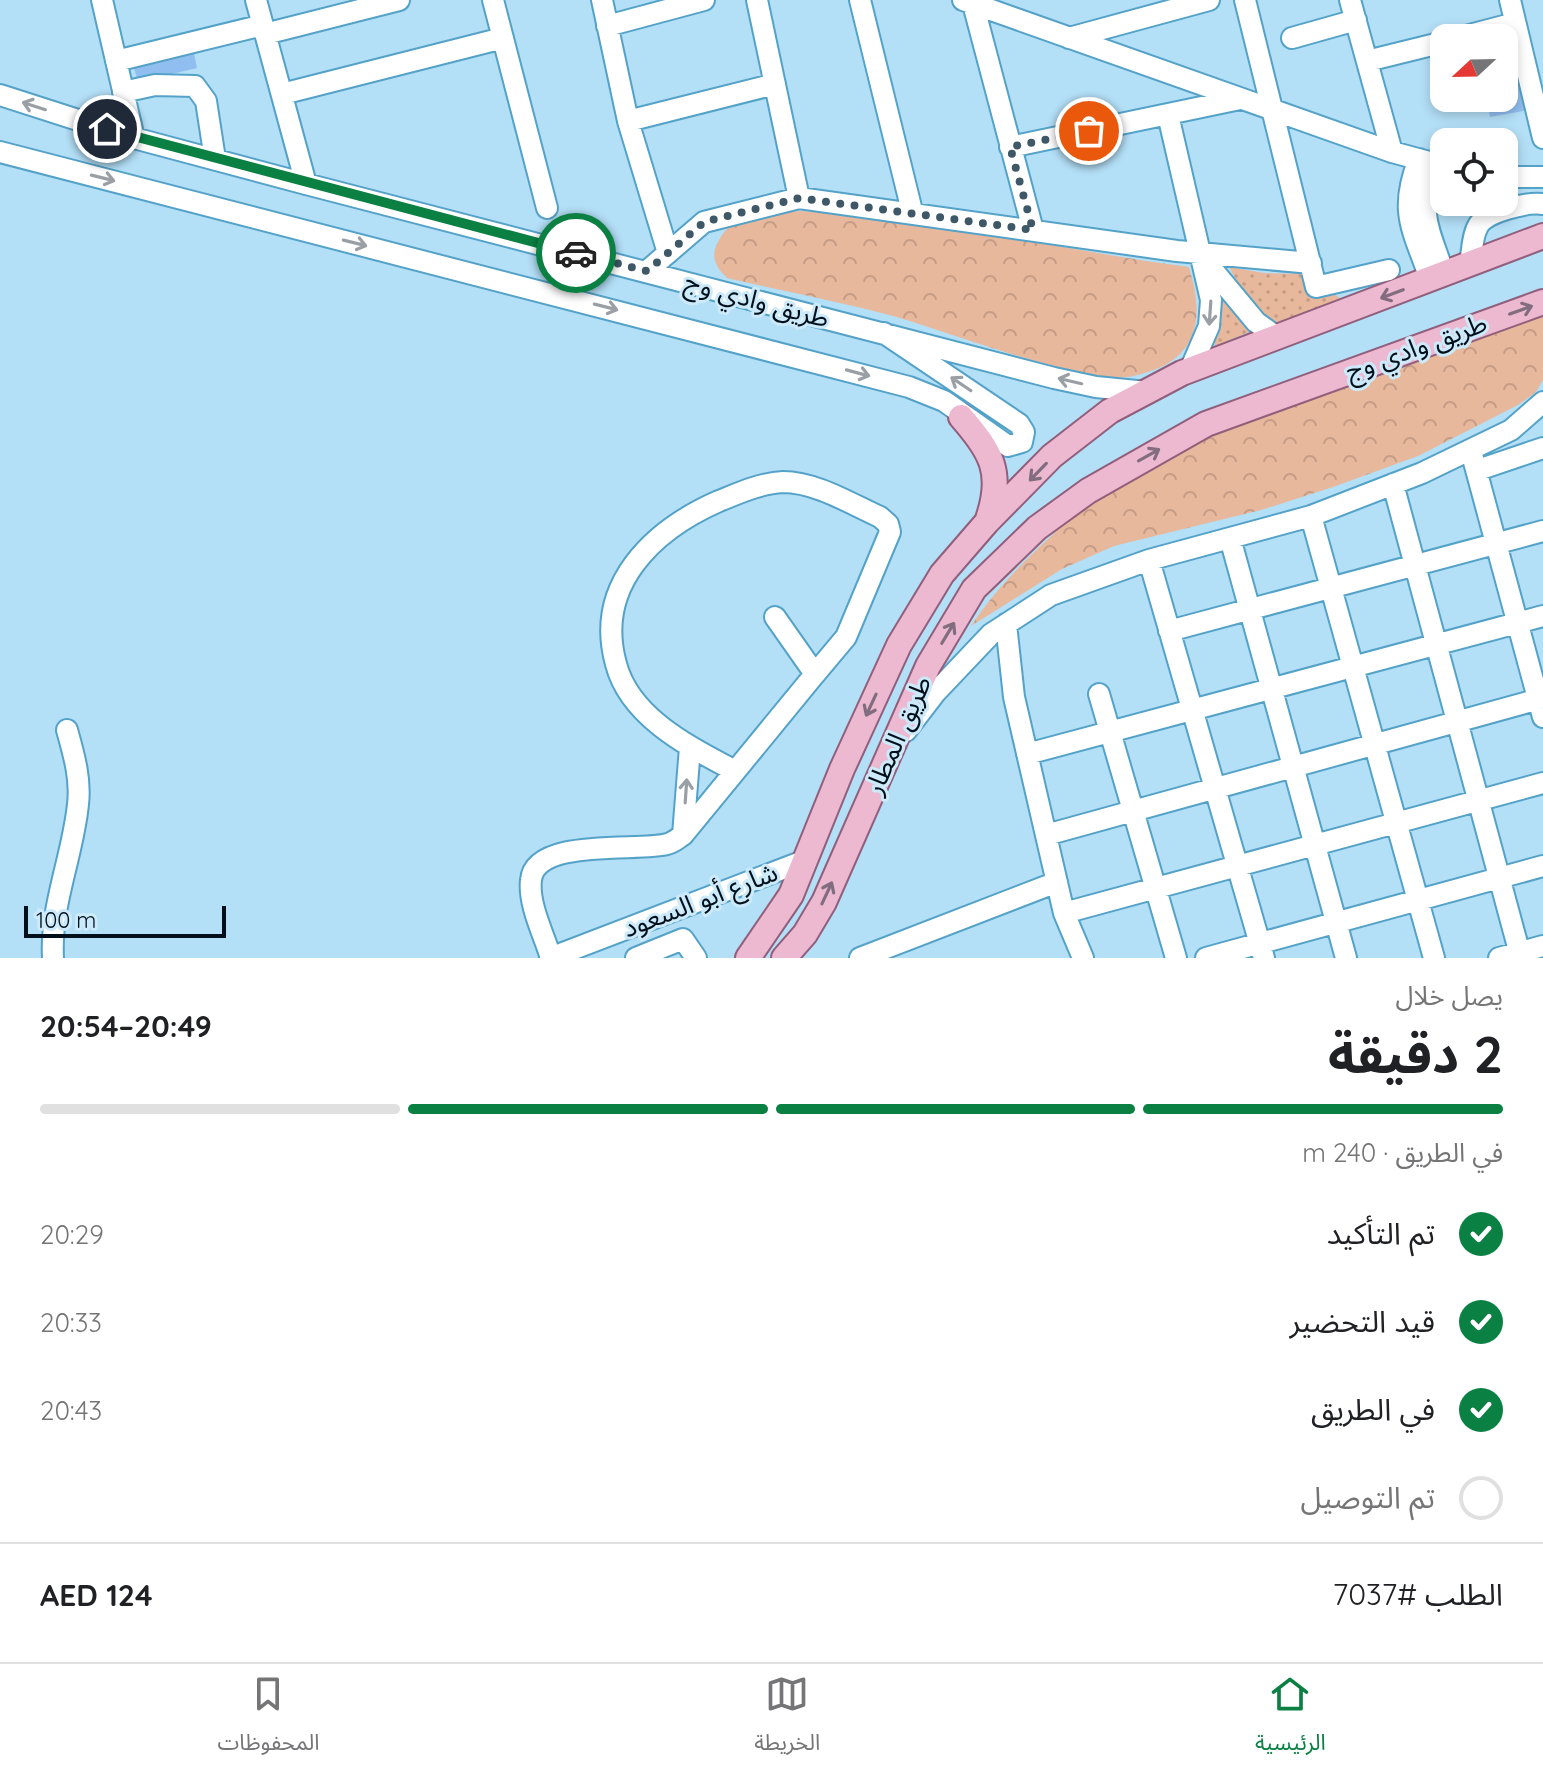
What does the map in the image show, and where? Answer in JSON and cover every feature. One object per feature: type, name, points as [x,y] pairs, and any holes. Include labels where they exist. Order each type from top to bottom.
[{"type":"main road","points":[[987,522],[1052,456],[1110,411],[1190,370],[1543,236]]},
{"type":"main road","name":"طريق وادي وج","points":[[1037,528],[1088,491],[1206,424],[1543,302]]},
{"type":"main road","points":[[961,417],[989,450],[994,469],[994,501],[987,522]]},
{"type":"main road","name":"طريق المطار","points":[[748,958],[791,895],[842,769],[899,645],[942,574],[987,522]]},
{"type":"main road","name":"طريق المطار","points":[[784,958],[805,934],[824,902],[928,666],[974,589],[1037,528]]},
{"type":"street","points":[[102,0],[134,138]]},
{"type":"street","points":[[256,0],[306,184]]},
{"type":"street","points":[[116,61],[399,0]]},
{"type":"street","points":[[493,0],[547,208]]},
{"type":"street","points":[[602,0],[628,121],[668,253]]},
{"type":"street","points":[[607,26],[704,0]]},
{"type":"street","points":[[757,0],[799,198]]},
{"type":"street","points":[[860,0],[912,211]]},
{"type":"street","points":[[1069,38],[1188,3],[1209,0]]},
{"type":"street","points":[[1245,0],[1316,287],[1389,270]]},
{"type":"street","points":[[1510,0],[1543,138]]},
{"type":"street","points":[[969,1],[1033,230]]},
{"type":"street","points":[[969,1],[1240,99],[1430,162]]},
{"type":"street","points":[[1292,38],[1353,10],[1392,152]]},
{"type":"street","points":[[282,94],[503,38]]},
{"type":"street","points":[[1367,61],[1430,45]]},
{"type":"street","points":[[628,121],[775,84]]},
{"type":"street","points":[[123,92],[155,85],[195,86],[206,101],[215,159]]},
{"type":"street","name":"طريق وادي وج","points":[[0,95],[134,138],[306,184],[1082,384],[1147,392]]},
{"type":"street","points":[[1010,147],[1240,99]]},
{"type":"street","points":[[1168,115],[1211,300],[1209,326],[1190,370]]},
{"type":"street","name":"طريق وادي وج","points":[[0,152],[872,377],[944,401],[961,417],[1008,446],[1018,445],[1024,438],[1019,424],[884,333]]},
{"type":"street","points":[[1430,174],[1423,212],[1437,276]]},
{"type":"street","points":[[1518,177],[1543,177]]},
{"type":"street","points":[[647,271],[704,222],[799,198],[912,211],[1199,254],[1311,263]]},
{"type":"street","points":[[1470,264],[1477,226],[1484,219],[1524,203],[1543,204]]},
{"type":"street","points":[[1199,254],[1256,322],[1278,338]]},
{"type":"street","points":[[1474,461],[1543,402]]},
{"type":"street","points":[[894,747],[936,692],[991,634],[1051,595],[1149,560],[1311,516],[1393,484],[1474,461],[1543,448]]},
{"type":"street","points":[[1046,835],[1457,722],[1541,705],[1474,461]]},
{"type":"street","points":[[551,958],[530,891],[531,875],[539,866],[587,848],[669,844],[683,835],[846,637],[890,532],[888,524],[821,490],[784,482],[746,490],[690,514],[652,540],[626,573],[610,627],[616,666],[633,697],[659,725],[690,747],[735,771]]},
{"type":"street","points":[[1393,484],[1499,878],[1513,956],[1543,946]]},
{"type":"street","points":[[1311,516],[1434,958]]},
{"type":"street","points":[[1169,631],[1543,531]]},
{"type":"street","points":[[1230,538],[1346,958]]},
{"type":"street","points":[[1149,560],[1262,951]]},
{"type":"street","points":[[1027,754],[1543,616]]},
{"type":"street","points":[[775,617],[815,674]]},
{"type":"street","points":[[1006,624],[1014,697],[1027,754],[1064,913],[1083,958]]},
{"type":"street","points":[[1099,694],[1176,958]]},
{"type":"street","points":[[53,958],[58,890],[78,803],[77,766],[67,730]]},
{"type":"street","points":[[683,835],[690,747]]},
{"type":"street","points":[[1064,913],[1543,783]]},
{"type":"street","name":"شارع أبو السعود","points":[[551,958],[806,860]]},
{"type":"street","points":[[1206,958],[1262,951],[1337,923],[1543,866]]},
{"type":"street","points":[[860,958],[1057,882]]},
{"type":"street","points":[[633,926],[640,957],[683,939],[696,958]]},
{"type":"green space","points":[[800,211],[947,227],[1189,267],[1196,307],[1195,325],[1190,340],[1168,363],[1128,377],[1107,377],[1047,364],[872,311],[727,278],[720,270],[714,258],[715,249],[732,225],[752,216]]},
{"type":"green space","points":[[1229,267],[1264,273],[1308,274],[1345,302],[1276,326],[1244,294]]},
{"type":"green space","points":[[1216,277],[1252,331],[1215,346]]},
{"type":"green space","points":[[1543,316],[1543,380],[1536,392],[1518,405],[1418,456],[1333,487],[1261,510],[1114,546],[1062,569],[971,626],[1015,571],[1073,517],[1136,470],[1168,452],[1283,403]]},
{"type":"building","points":[[194,53],[197,68],[138,82],[134,68]]},
{"type":"building","points":[[1522,72],[1529,110],[1518,112],[1518,73]]},
{"type":"building","points":[[1489,112],[1518,112],[1490,117]]},
{"type":"way so far","points":[[576,253],[647,271],[704,222],[799,198],[912,211],[1033,230],[1010,147],[1089,131]]},
{"type":"route","points":[[107,129],[576,253]]}]
